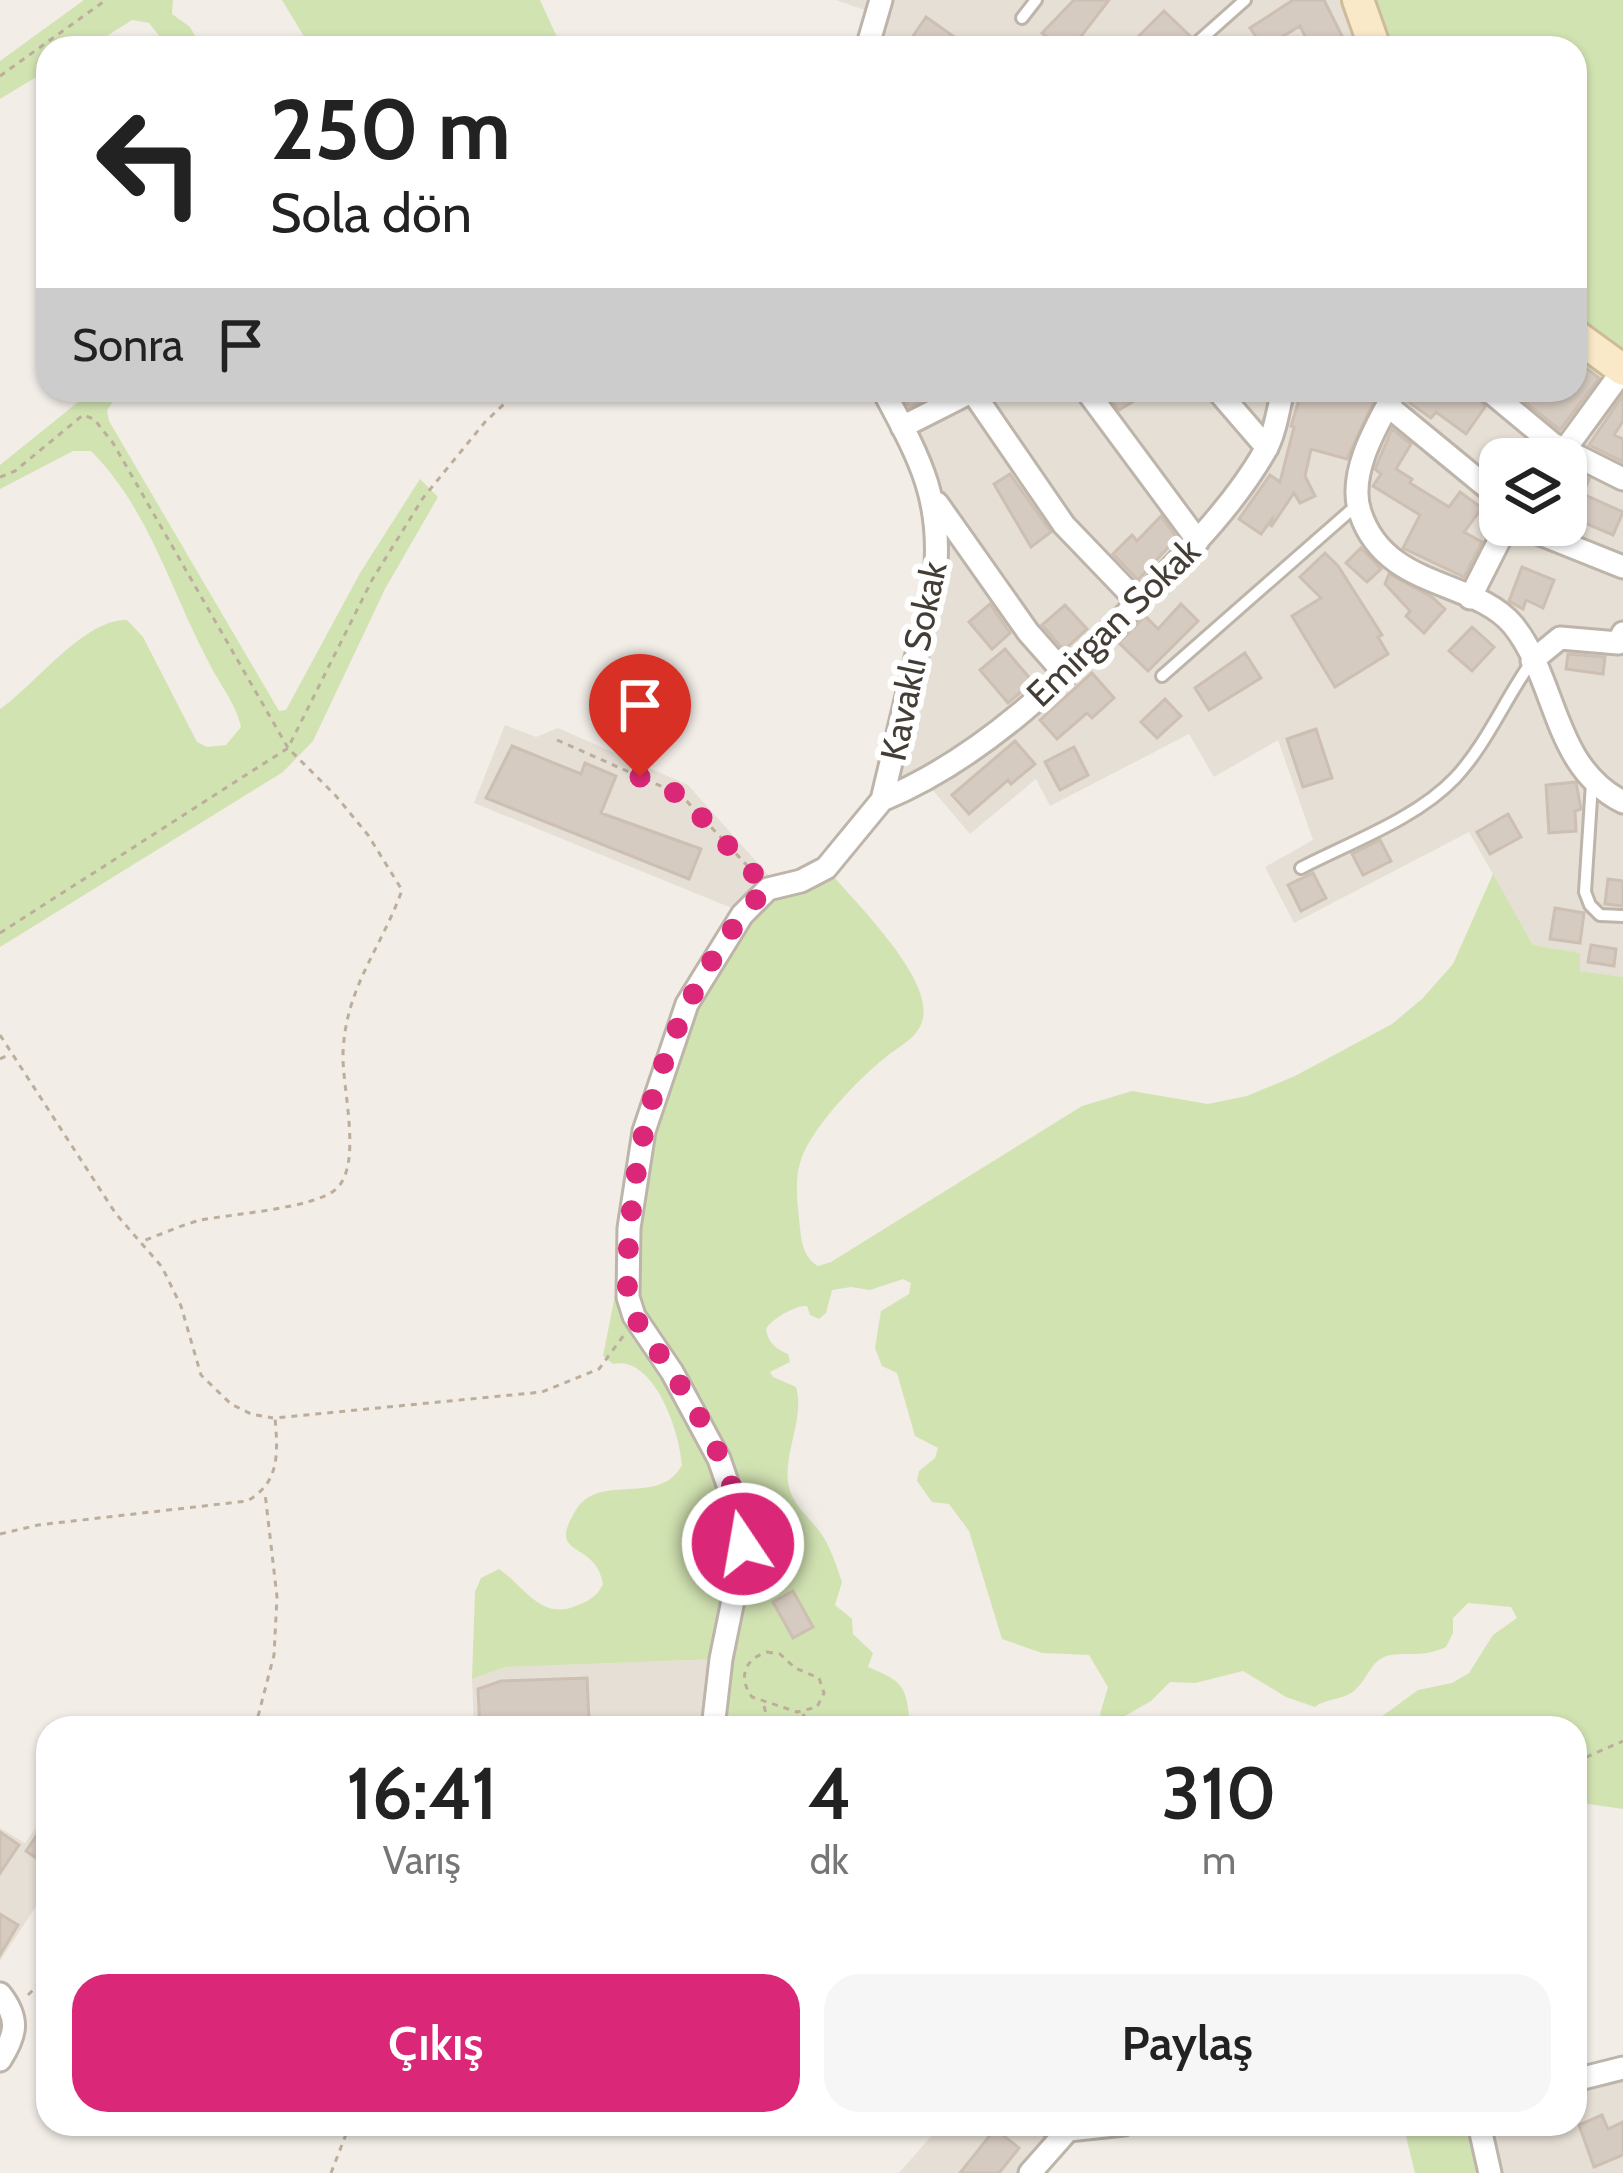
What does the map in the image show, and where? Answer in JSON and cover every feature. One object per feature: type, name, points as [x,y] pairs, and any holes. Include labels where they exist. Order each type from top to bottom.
[{"type":"street","points":[[870,36],[880,0]]},
{"type":"street","points":[[1358,0],[1371,36]]},
{"type":"street","points":[[1574,438],[1623,370],[1587,344]]},
{"type":"street","name":"Kavaklı Sokak","points":[[882,800],[935,579],[938,527],[933,497],[889,402]]},
{"type":"street","points":[[902,427],[952,402]]},
{"type":"street","points":[[981,402],[1064,525],[1138,602]]},
{"type":"street","points":[[1095,402],[1198,541]]},
{"type":"street","points":[[1227,402],[1267,448]]},
{"type":"street","name":"Emirgan Sokak","points":[[882,800],[966,754],[1066,675],[1198,541],[1267,448],[1279,402]]},
{"type":"street","points":[[1390,402],[1360,472],[1358,504],[1369,532],[1402,566],[1508,619],[1592,783],[1623,802]]},
{"type":"street","points":[[1396,402],[1479,479]]},
{"type":"street","points":[[1502,402],[1543,438]]},
{"type":"street","points":[[1587,465],[1623,479]]},
{"type":"street","points":[[933,497],[1017,618],[1066,675]]},
{"type":"street","points":[[1470,598],[1497,546]]},
{"type":"street","points":[[1570,546],[1623,567]]},
{"type":"street","points":[[1532,661],[1560,638],[1618,644],[1623,633]]},
{"type":"street","points":[[714,1716],[740,1570],[742,1525],[734,1492],[711,1443],[634,1316],[627,1270],[629,1228],[644,1131],[656,1087],[701,978],[742,915],[768,889],[826,868],[882,800]]},
{"type":"street","points":[[0,2060],[15,2032],[6,2003]]},
{"type":"street","points":[[1587,2077],[1623,2068]]},
{"type":"street","points":[[1030,2173],[1053,2136]]},
{"type":"street","points":[[1482,2136],[1490,2173]]},
{"type":"lane","points":[[1022,18],[1036,0]]},
{"type":"lane","points":[[1204,36],[1245,0]]},
{"type":"lane","points":[[1162,676],[1358,504]]},
{"type":"lane","points":[[1301,868],[1414,809],[1447,786],[1467,764],[1532,661]]},
{"type":"lane","points":[[1592,783],[1585,892],[1589,905],[1600,915],[1623,916]]},
{"type":"path","points":[[56,36],[106,0]]},
{"type":"path","points":[[0,76],[36,50]]},
{"type":"path","points":[[0,933],[287,748],[372,580],[423,498],[506,402]]},
{"type":"path","points":[[0,477],[36,455],[83,415],[94,419],[113,443],[287,748],[368,835],[401,890],[392,920],[349,1003],[343,1055],[348,1173],[335,1190],[316,1199],[196,1221],[140,1242]]},
{"type":"path","points":[[556,740],[682,796],[768,889]]},
{"type":"path","points":[[0,1035],[116,1214],[173,1288],[201,1375],[231,1404],[250,1414],[275,1418],[503,1397],[568,1385],[610,1358],[634,1316]]},
{"type":"path","points":[[0,1059],[11,1053]]},
{"type":"path","points":[[0,1534],[247,1501],[265,1491],[272,1478],[275,1418]]},
{"type":"path","points":[[258,1716],[274,1655],[277,1597],[265,1491]]},
{"type":"path","points":[[803,1713],[821,1703],[822,1682],[774,1652],[755,1657],[744,1673],[748,1692],[764,1704],[781,1704],[804,1716]]},
{"type":"path","points":[[764,1704],[767,1716]]},
{"type":"path","points":[[1587,1757],[1623,1741]]},
{"type":"path","points":[[6,2003],[36,1983]]},
{"type":"path","points":[[331,2173],[345,2136]]},
{"type":"shaded area","points":[[836,0],[1358,0],[1371,36],[870,36],[876,14]]},
{"type":"shaded area","points":[[1587,344],[1623,370],[1623,977],[1579,971],[1579,953],[1533,945],[1469,832],[1294,923],[1265,867],[1313,840],[1278,740],[1214,777],[1189,734],[1050,806],[1036,779],[970,834],[925,781],[905,790],[890,773],[938,527],[888,402],[1587,402]]},
{"type":"shaded area","points":[[505,725],[536,737],[558,728],[688,785],[778,886],[744,913],[474,803]]},
{"type":"shaded area","points":[[721,1659],[714,1716],[474,1716],[472,1679],[505,1667]]},
{"type":"shaded area","points":[[0,1828],[25,1843],[36,1828],[36,1906],[0,1961]]},
{"type":"shaded area","points":[[1623,2068],[1623,2173],[1490,2173],[1482,2136],[1587,2136],[1587,2077]]},
{"type":"shaded area","points":[[931,2136],[1063,2136],[1030,2173],[899,2173]]},
{"type":"green space","points":[[84,0],[173,0],[172,14],[195,36],[159,36],[149,23],[132,20],[107,36],[36,36],[36,77],[0,99],[0,61]]},
{"type":"green space","points":[[282,0],[540,0],[556,36],[304,36]]},
{"type":"green space","points":[[1358,0],[1623,0],[1623,370],[1587,344],[1587,36],[1371,36]]},
{"type":"green space","points":[[78,402],[113,402],[107,410],[109,421],[279,711],[286,710],[360,573],[420,479],[438,497],[385,589],[313,741],[283,772],[0,947],[0,709],[78,641],[111,622],[127,620],[143,637],[197,742],[207,747],[226,745],[241,727],[144,524],[91,451],[73,451],[0,489],[0,465]]},
{"type":"green space","points":[[826,868],[903,960],[922,1001],[923,1018],[913,1036],[836,1105],[805,1150],[797,1183],[800,1232],[805,1251],[818,1266],[1082,1106],[1132,1091],[1208,1104],[1247,1096],[1392,1024],[1453,964],[1493,874],[1533,945],[1580,953],[1580,971],[1623,977],[1623,1809],[1587,1804],[1587,1716],[1382,1716],[1418,1690],[1452,1683],[1469,1673],[1493,1635],[1517,1618],[1511,1607],[1468,1603],[1453,1618],[1446,1647],[1385,1657],[1352,1692],[1315,1707],[1286,1697],[1243,1671],[1195,1683],[1170,1682],[1151,1701],[1125,1716],[1101,1716],[1108,1687],[1089,1655],[1042,1653],[1002,1639],[969,1531],[949,1504],[932,1502],[917,1481],[919,1471],[935,1458],[938,1448],[915,1436],[897,1373],[882,1366],[875,1348],[881,1311],[909,1294],[911,1283],[903,1279],[870,1290],[832,1290],[826,1313],[819,1319],[802,1306],[784,1313],[766,1329],[770,1341],[788,1354],[790,1362],[770,1372],[796,1387],[798,1398],[788,1471],[790,1490],[829,1548],[842,1582],[835,1605],[852,1619],[853,1634],[873,1653],[868,1667],[901,1687],[909,1716],[714,1716],[720,1659],[505,1667],[472,1679],[475,1592],[481,1578],[499,1569],[551,1609],[587,1601],[603,1584],[591,1560],[566,1536],[576,1510],[599,1493],[659,1485],[682,1465],[670,1416],[652,1383],[641,1371],[628,1364],[613,1364],[603,1356],[656,1087],[742,915]]},
{"type":"green space","points":[[1406,2136],[1482,2136],[1490,2173],[1415,2173]]},
{"type":"building","points":[[1074,0],[1109,0],[1081,36],[1042,33]]},
{"type":"building","points":[[1293,0],[1324,0],[1342,36],[1305,36],[1300,26],[1284,36],[1256,36],[1250,28]]},
{"type":"building","points":[[1164,11],[1190,36],[1139,36]]},
{"type":"building","points":[[926,17],[953,36],[913,36]]},
{"type":"building","points":[[1587,369],[1599,378],[1587,394]]},
{"type":"building","points":[[1623,395],[1623,421],[1614,435],[1623,439],[1623,462],[1589,445]]},
{"type":"building","points":[[1298,402],[1373,402],[1347,459],[1311,449],[1305,476],[1315,496],[1300,503],[1294,493],[1261,534],[1239,519],[1270,475],[1280,482]]},
{"type":"building","points":[[1408,402],[1481,402],[1485,407],[1466,434],[1436,412],[1431,418]]},
{"type":"building","points":[[1526,402],[1581,402],[1560,430]]},
{"type":"building","points":[[1392,429],[1411,444],[1396,469],[1412,479],[1410,483],[1449,507],[1460,492],[1479,506],[1464,532],[1479,540],[1480,546],[1464,577],[1403,548],[1420,515],[1373,486],[1381,474],[1375,469]]},
{"type":"building","points":[[1010,474],[1051,532],[1031,547],[994,484]]},
{"type":"building","points":[[1587,496],[1623,512],[1613,535],[1587,524]]},
{"type":"building","points":[[1161,516],[1177,538],[1138,580],[1113,554],[1132,535],[1137,541]]},
{"type":"building","points":[[1361,548],[1381,569],[1367,582],[1346,563]]},
{"type":"building","points":[[1325,553],[1382,635],[1378,637],[1388,654],[1335,687],[1292,616],[1321,598],[1300,577]]},
{"type":"building","points":[[1522,567],[1554,580],[1543,608],[1526,600],[1523,609],[1509,601]]},
{"type":"building","points":[[1389,574],[1445,609],[1424,633],[1385,584]]},
{"type":"building","points":[[990,604],[1010,633],[992,649],[969,622]]},
{"type":"building","points":[[1181,604],[1198,621],[1148,671],[1119,643],[1145,616],[1158,629]]},
{"type":"building","points":[[1065,605],[1087,629],[1064,650],[1042,625]]},
{"type":"building","points":[[1472,627],[1494,647],[1472,671],[1449,651]]},
{"type":"building","points":[[1005,649],[1033,682],[1008,703],[980,670]]},
{"type":"building","points":[[1245,653],[1261,678],[1209,710],[1195,688]]},
{"type":"building","points":[[1568,654],[1605,657],[1603,674],[1566,669]]},
{"type":"building","points":[[1092,673],[1114,698],[1057,739],[1040,720]]},
{"type":"building","points":[[1165,699],[1181,716],[1157,738],[1141,722]]},
{"type":"building","points":[[1316,729],[1332,778],[1303,787],[1287,739]]},
{"type":"building","points":[[1015,741],[1035,764],[969,814],[952,795]]},
{"type":"building","points":[[512,746],[581,774],[585,763],[616,776],[601,813],[701,849],[689,879],[486,798]]},
{"type":"building","points":[[1074,747],[1088,775],[1060,790],[1045,762]]},
{"type":"building","points":[[1576,782],[1581,809],[1575,811],[1576,831],[1549,833],[1546,785]]},
{"type":"building","points":[[1508,814],[1521,837],[1490,854],[1477,832]]},
{"type":"building","points":[[1380,840],[1391,861],[1363,875],[1352,854]]},
{"type":"building","points":[[1313,873],[1326,898],[1301,911],[1288,885]]},
{"type":"building","points":[[1608,879],[1623,881],[1623,906],[1605,904]]},
{"type":"building","points":[[1555,908],[1584,913],[1580,943],[1550,939]]},
{"type":"building","points":[[1591,945],[1616,949],[1614,966],[1588,962]]},
{"type":"building","points":[[793,1591],[813,1627],[793,1638],[773,1602]]},
{"type":"building","points":[[587,1678],[589,1716],[479,1716],[478,1689],[501,1681]]},
{"type":"building","points":[[0,1832],[19,1845],[0,1873]]},
{"type":"building","points":[[36,1836],[36,1858],[26,1851]]},
{"type":"building","points":[[0,1914],[18,1925],[0,1955]]},
{"type":"building","points":[[1602,2115],[1608,2129],[1623,2122],[1623,2155],[1594,2167],[1583,2136],[1587,2136],[1587,2122]]},
{"type":"building","points":[[989,2136],[1004,2136],[1019,2148],[999,2173],[960,2173]]},
{"type":"route","points":[[640,777],[682,796],[768,889],[742,915],[718,951],[687,1004],[671,1044],[644,1131],[627,1270],[634,1316],[672,1372],[734,1492],[743,1544]]}]
